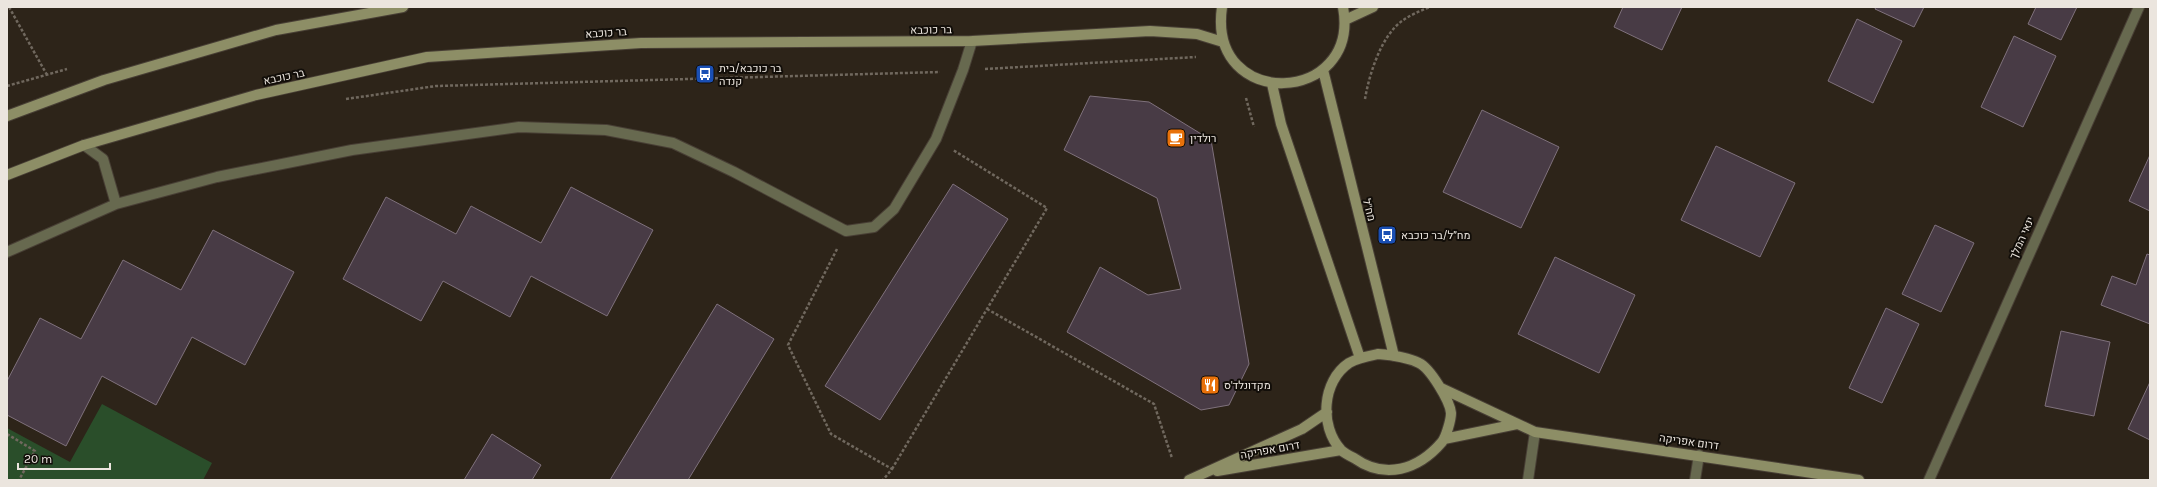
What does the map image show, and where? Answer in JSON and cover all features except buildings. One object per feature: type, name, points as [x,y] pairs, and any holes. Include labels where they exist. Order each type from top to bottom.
[{"type":"main road","points":[[7,116],[104,80],[276,30],[403,7]]},
{"type":"main road","points":[[1222,7],[1220,23],[1222,42],[1230,57],[1242,70],[1256,79],[1272,84],[1290,84],[1308,79],[1323,70],[1335,56],[1343,39],[1345,20],[1343,7]]},
{"type":"main road","points":[[1345,20],[1373,7]]},
{"type":"main road","name":"בר כוכבא","points":[[7,175],[84,145],[256,95],[427,57],[641,43],[972,41],[1150,31],[1197,34],[1222,42]]},
{"type":"main road","name":"מח\"ל","points":[[1323,70],[1394,356]]},
{"type":"main road","points":[[1272,84],[1281,124],[1360,358]]},
{"type":"main road","points":[[1378,354],[1394,356],[1420,363],[1441,388],[1451,414],[1444,439],[1432,454],[1416,464],[1399,470],[1380,470],[1362,464],[1341,450],[1330,432],[1327,412],[1328,395],[1333,379],[1349,364],[1360,358],[1378,354]]},
{"type":"main road","name":"דרום אפריקה","points":[[1441,388],[1535,432],[1699,455],[1859,480]]},
{"type":"main road","name":"דרום אפריקה","points":[[1189,480],[1302,429],[1327,412]]},
{"type":"main road","points":[[1444,439],[1518,424]]},
{"type":"main road","name":"דרום אפריקה","points":[[1203,474],[1341,450]]},
{"type":"street","name":"ינאי המלך","points":[[1929,480],[2139,7]]},
{"type":"street","points":[[7,252],[116,204],[217,177],[352,150],[519,127],[598,130],[673,143],[734,172],[846,231],[874,227],[894,209],[936,139],[963,70],[972,41]]},
{"type":"street","points":[[84,145],[103,159],[116,204]]},
{"type":"street","points":[[1528,480],[1535,432]]},
{"type":"street","points":[[1694,480],[1699,455]]},
{"type":"path","points":[[9,7],[47,74]]},
{"type":"path","points":[[1365,99],[1374,64],[1392,29],[1402,20],[1430,7]]},
{"type":"path","points":[[342,100],[380,93],[436,86],[963,70],[1199,57]]},
{"type":"path","points":[[1245,94],[1254,127]]},
{"type":"path","points":[[883,480],[892,469],[1047,208],[936,139]]},
{"type":"path","points":[[846,231],[788,345],[831,434],[892,469]]},
{"type":"path","points":[[987,309],[1154,404],[1172,458]]},
{"type":"path","points":[[7,434],[35,451],[19,480]]},
{"type":"green space","points":[[102,404],[212,463],[203,480],[7,480],[7,428],[70,462]]},
{"type":"place","name":"בר כוכבא/בית קנדה","points":[[705,74]]},
{"type":"place","name":"רולדין","points":[[1176,138]]},
{"type":"place","name":"מח״ל/בר כוכבא","points":[[1387,235]]},
{"type":"place","name":"מקדונלד'ס","points":[[1210,385]]}]
